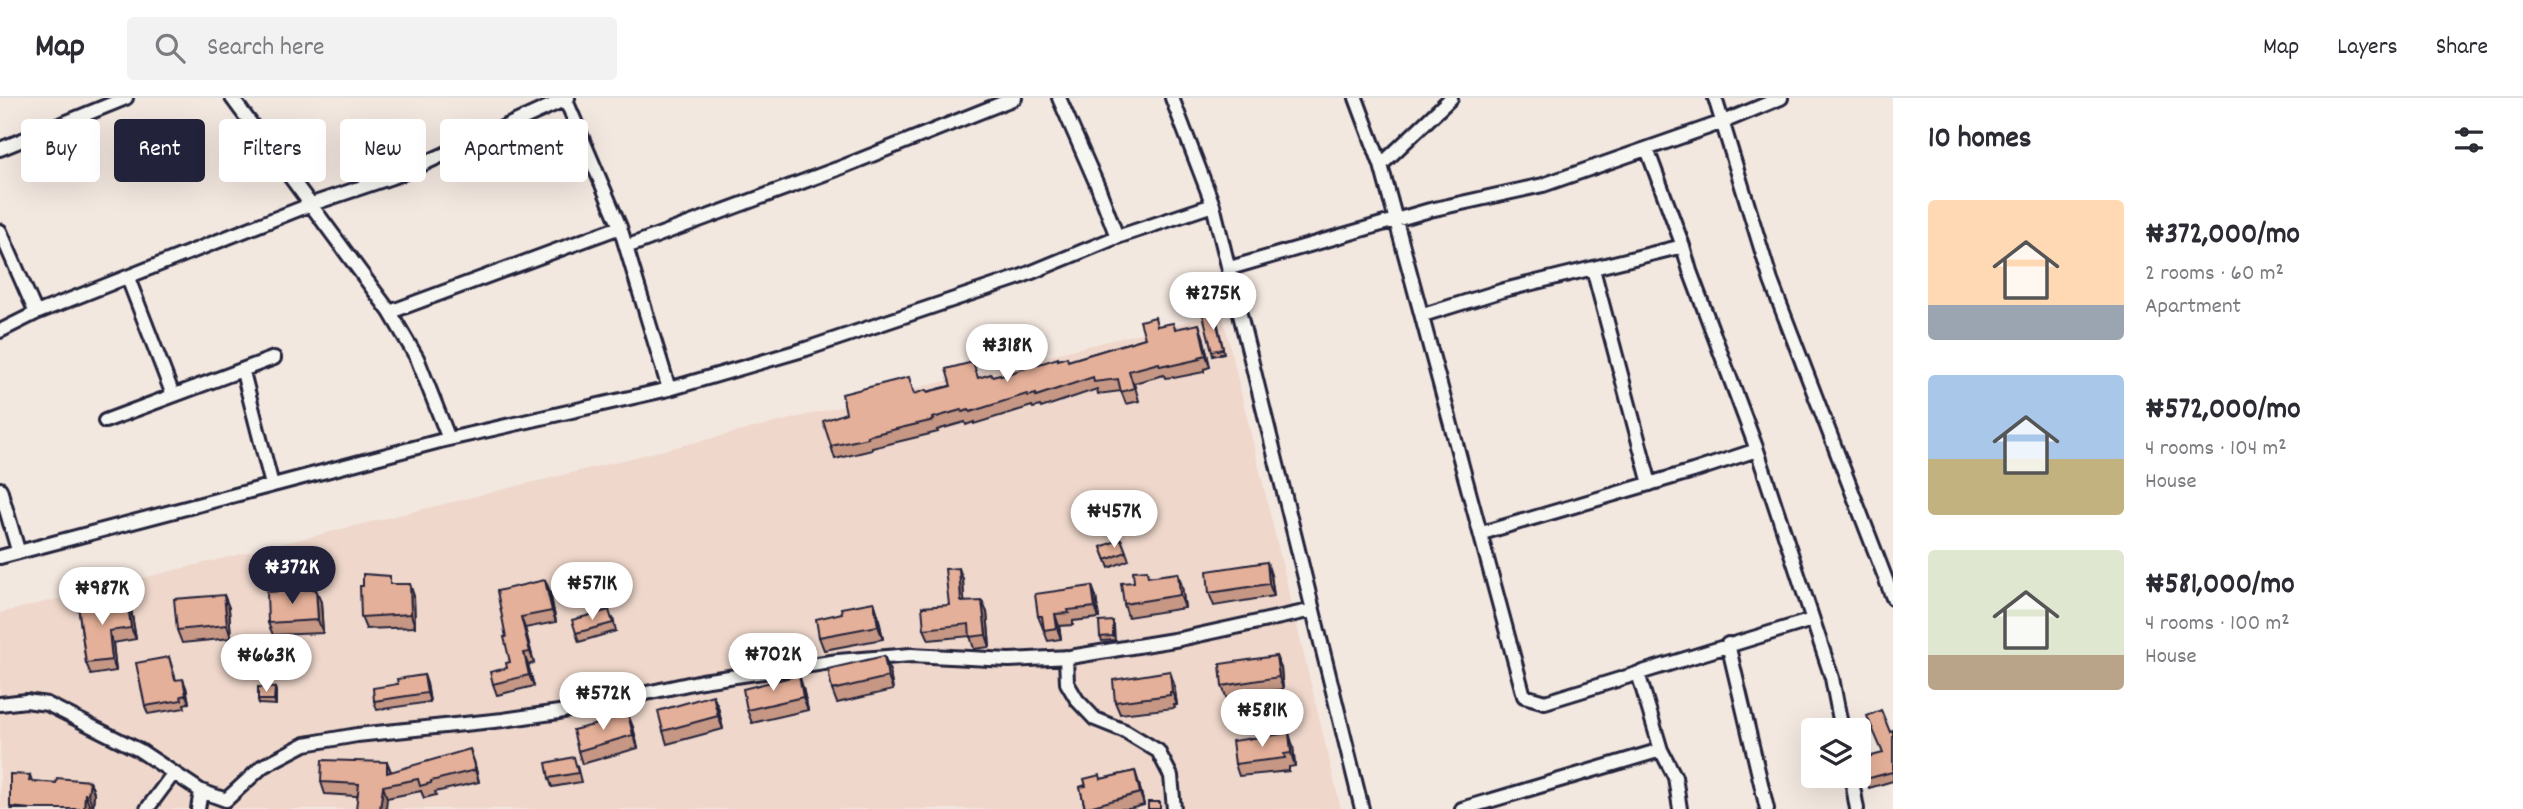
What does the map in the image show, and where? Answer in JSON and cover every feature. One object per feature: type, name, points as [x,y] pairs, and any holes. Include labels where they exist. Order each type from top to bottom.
[{"type":"street","points":[[0,149],[125,98]]},
{"type":"street","points":[[232,98],[390,312],[417,358],[450,439]]},
{"type":"street","points":[[0,331],[36,313],[312,204],[401,174],[566,98],[620,227],[669,389]]},
{"type":"street","points":[[626,247],[836,169],[1015,98]]},
{"type":"street","points":[[1059,98],[1117,237]]},
{"type":"street","points":[[1172,98],[1213,205],[1230,268],[1362,809]]},
{"type":"street","points":[[1356,98],[1381,165],[1524,696],[1545,702],[1812,620]]},
{"type":"street","points":[[1381,165],[1451,98]]},
{"type":"street","points":[[1715,98],[1770,281],[1893,598]]},
{"type":"street","points":[[1230,268],[1394,221],[1543,184],[1723,122],[1781,98]]},
{"type":"street","points":[[1647,149],[1683,246],[1689,271],[1757,450],[1832,678],[1840,718]]},
{"type":"street","points":[[0,557],[18,550],[450,439],[669,389],[806,349],[1007,281],[1117,237],[1213,205]]},
{"type":"street","points":[[390,312],[620,227]]},
{"type":"street","points":[[0,231],[36,313]]},
{"type":"street","points":[[1423,315],[1504,290],[1683,246]]},
{"type":"street","points":[[1593,269],[1650,484]]},
{"type":"street","points":[[128,278],[173,395]]},
{"type":"street","points":[[105,421],[243,372],[274,358]]},
{"type":"street","points":[[243,372],[272,485]]},
{"type":"street","points":[[1482,533],[1757,450]]},
{"type":"street","points":[[0,489],[18,550]]},
{"type":"street","points":[[0,704],[26,701],[47,704],[139,750],[201,791],[226,800],[263,766],[305,744],[358,735],[559,712],[702,681],[838,661],[911,655],[1009,660],[1066,657],[1180,639],[1313,610]]},
{"type":"street","points":[[1728,644],[1767,809]]},
{"type":"street","points":[[1066,657],[1067,683],[1077,700],[1095,719],[1125,731],[1158,751],[1171,776],[1174,809]]},
{"type":"street","points":[[1638,673],[1661,750],[1675,777],[1680,809]]},
{"type":"street","points":[[1462,809],[1661,750]]},
{"type":"street","points":[[147,809],[173,774]]},
{"type":"street","points":[[1853,788],[1857,809]]},
{"type":"street","points":[[198,809],[201,791]]},
{"type":"shaded area","points":[[1222,313],[1341,809],[0,809],[0,613]]},
{"type":"building","points":[[1214,312],[1223,349],[1212,351],[1203,315]]},
{"type":"building","points":[[1155,317],[1157,326],[1173,323],[1175,329],[1199,324],[1206,355],[1199,357],[1200,359],[1169,366],[1160,366],[1159,363],[1129,371],[1134,388],[1121,392],[1118,379],[1094,382],[1093,377],[1036,396],[1027,394],[970,412],[961,410],[933,418],[934,420],[831,446],[823,421],[846,413],[842,394],[909,377],[914,394],[926,390],[927,392],[951,386],[946,369],[973,362],[978,378],[991,374],[1001,376],[1058,358],[1067,357],[1068,361],[1145,338],[1140,321]]},
{"type":"building","points":[[1121,539],[1126,552],[1106,560],[1101,547]]},
{"type":"building","points":[[1267,562],[1269,584],[1209,593],[1207,571]]},
{"type":"building","points":[[959,568],[961,602],[982,601],[986,635],[970,637],[969,624],[924,629],[922,607],[949,605],[945,569]]},
{"type":"building","points":[[1147,570],[1148,577],[1178,573],[1180,595],[1124,604],[1121,583],[1134,582],[1133,571]]},
{"type":"building","points":[[363,574],[390,576],[390,584],[410,584],[411,614],[361,617],[360,586],[363,586]]},
{"type":"building","points":[[545,580],[552,611],[521,617],[530,652],[524,653],[529,675],[493,684],[490,672],[507,668],[506,663],[510,662],[497,591]]},
{"type":"building","points":[[1092,586],[1095,607],[1055,614],[1057,628],[1044,630],[1042,616],[1038,616],[1035,594]]},
{"type":"building","points":[[316,589],[318,620],[268,623],[267,592]]},
{"type":"building","points":[[224,595],[227,625],[177,630],[174,599]]},
{"type":"building","points":[[127,597],[131,628],[109,631],[112,660],[86,663],[78,605]]},
{"type":"building","points":[[874,602],[878,626],[819,637],[816,619],[842,613],[841,608]]},
{"type":"building","points":[[609,610],[613,623],[576,633],[572,620]]},
{"type":"building","points":[[1113,621],[1113,636],[1100,637],[1099,622]]},
{"type":"building","points":[[884,656],[888,677],[832,690],[828,669]]},
{"type":"building","points":[[1276,656],[1279,677],[1222,686],[1220,664]]},
{"type":"building","points":[[169,657],[175,680],[183,679],[186,695],[181,696],[182,700],[145,706],[136,663]]},
{"type":"building","points":[[1170,671],[1170,695],[1115,702],[1113,680]]},
{"type":"building","points":[[424,675],[427,693],[374,701],[373,688],[398,684],[397,679]]},
{"type":"building","points":[[799,675],[803,697],[747,710],[743,689]]},
{"type":"building","points":[[258,687],[275,688],[274,700],[258,700]]},
{"type":"building","points":[[713,695],[718,716],[663,731],[658,711]]},
{"type":"building","points":[[1881,710],[1890,732],[1893,730],[1893,775],[1892,772],[1871,778],[1871,756],[1883,753],[1871,725],[1871,718],[1867,716]]},
{"type":"building","points":[[628,714],[633,735],[578,751],[573,730]]},
{"type":"building","points":[[1289,733],[1291,753],[1284,754],[1285,758],[1235,764],[1232,741]]},
{"type":"building","points":[[470,749],[475,770],[420,786],[418,779],[383,786],[380,809],[356,809],[359,784],[321,782],[322,760],[387,762],[387,773]]},
{"type":"building","points":[[574,757],[578,773],[549,778],[546,763]]},
{"type":"building","points":[[1135,771],[1140,793],[1085,808],[1080,787],[1086,786],[1084,779],[1100,775],[1101,779]]},
{"type":"building","points":[[10,774],[30,775],[29,781],[56,783],[57,778],[90,781],[88,794],[85,794],[84,809],[10,807]]},
{"type":"building","points":[[1148,802],[1160,802],[1160,809],[1148,809]]}]
